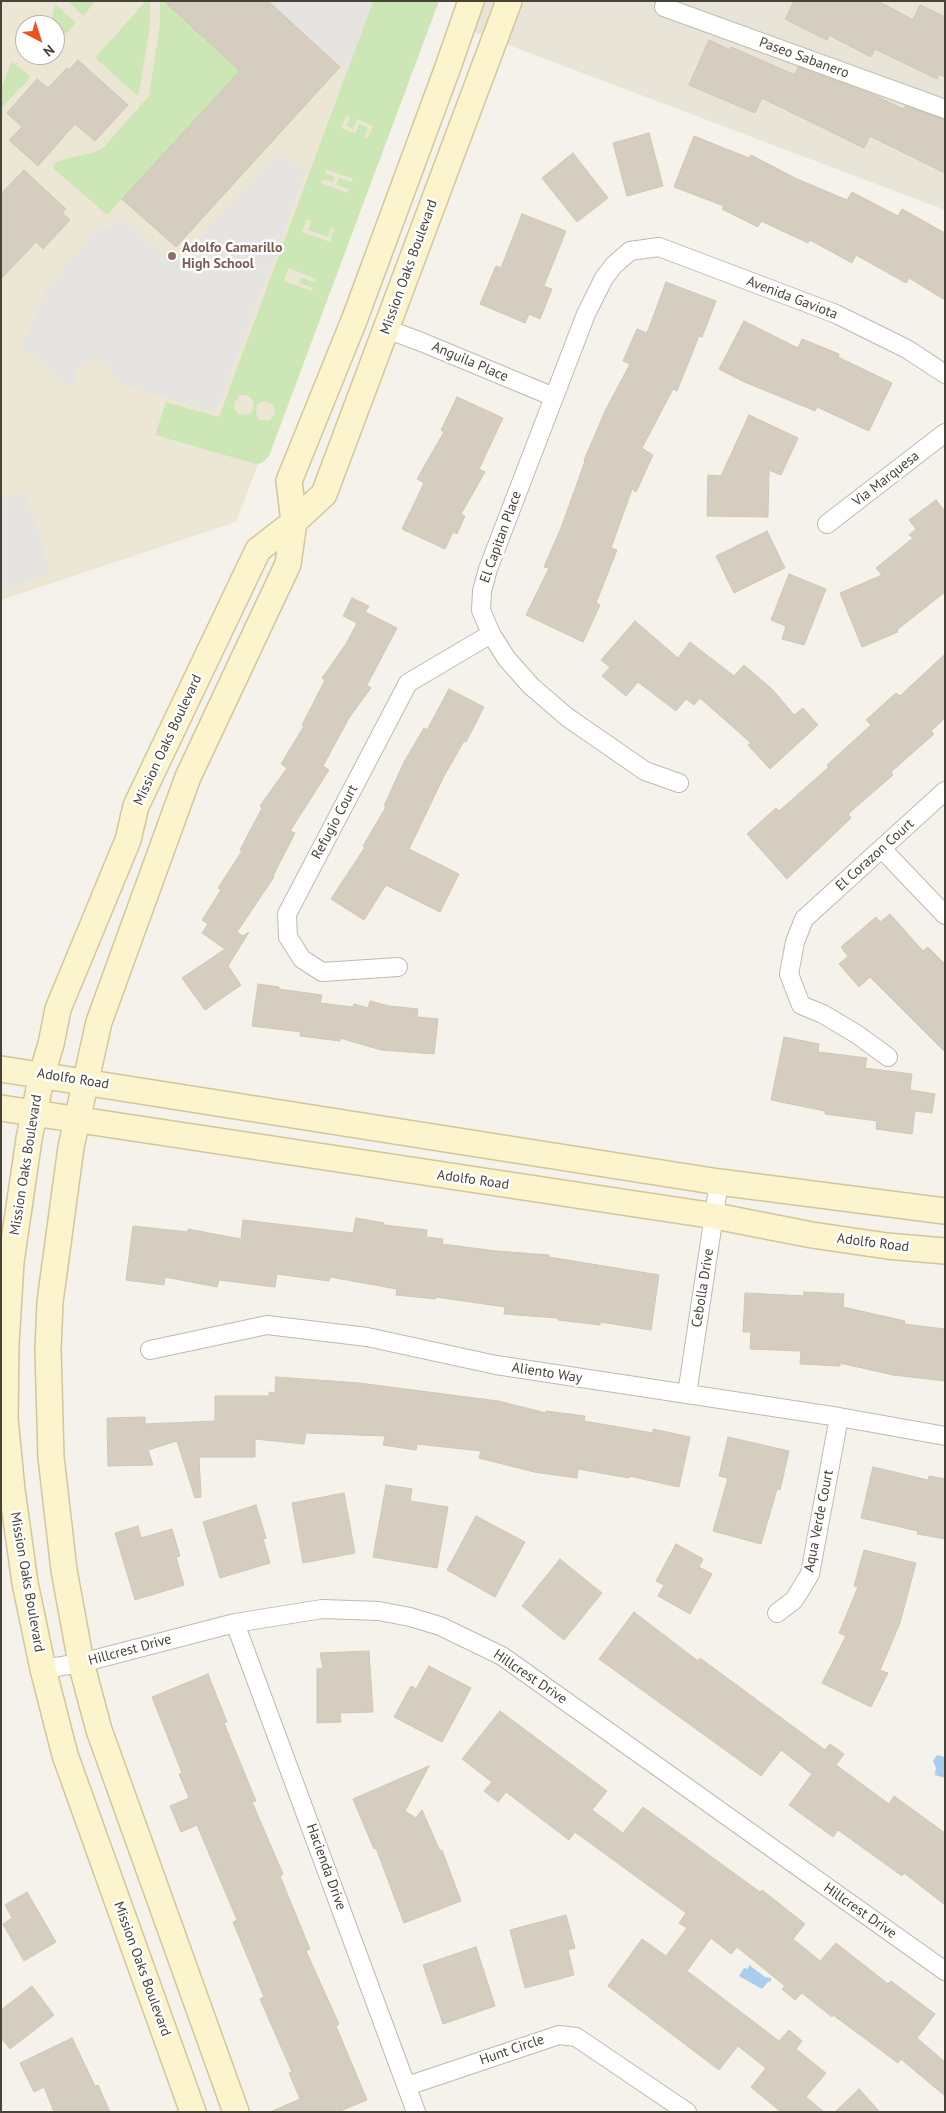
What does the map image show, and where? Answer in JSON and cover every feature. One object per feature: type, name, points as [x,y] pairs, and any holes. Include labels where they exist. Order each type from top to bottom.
[{"type":"main road","points":[[236,2112],[99,1730],[81,1663],[64,1570],[50,1456],[48,1350],[50,1302],[71,1146],[99,1022],[188,777],[288,564],[294,522],[289,482],[354,318],[471,1]]},
{"type":"main road","points":[[372,366],[368,348],[371,320],[492,1]]},
{"type":"main road","name":"Mission Oaks Boulevard","points":[[193,2112],[65,1755],[43,1670],[25,1583],[3,1418],[11,1262],[34,1113],[58,1009],[128,840],[136,806],[258,550],[294,522],[324,494],[509,1]]},
{"type":"main road","name":"Adolfo Road","points":[[1,1068],[719,1182],[945,1211]]},
{"type":"main road","name":"Adolfo Road","points":[[1,1108],[715,1216],[812,1235],[887,1246],[945,1251]]},
{"type":"street","name":"Paseo Sabanero","points":[[665,4],[945,109]]},
{"type":"street","name":"Avenida Gaviota","points":[[630,251],[659,247],[836,314],[907,349],[945,374]]},
{"type":"street","name":"El Capitan Place","points":[[630,251],[614,265],[604,278],[586,314],[486,576],[482,591],[481,610],[491,634],[507,659],[531,686],[567,717],[645,770],[679,783]]},
{"type":"street","name":"Anguila Place","points":[[386,329],[554,397]]},
{"type":"street","name":"Via Marquesa","points":[[828,524],[945,434]]},
{"type":"street","name":"Refugio Court","points":[[398,967],[322,972],[302,958],[288,937],[287,914],[408,683],[491,634]]},
{"type":"street","name":"El Corazon Court","points":[[888,1057],[858,1035],[823,1014],[801,1005],[790,974],[795,942],[804,919],[945,791]]},
{"type":"street","points":[[882,849],[945,916]]},
{"type":"street","name":"Cebolla Drive","points":[[686,1394],[719,1182]]},
{"type":"street","name":"Aliento Way","points":[[150,1350],[267,1325],[367,1337],[496,1365],[839,1417],[945,1436]]},
{"type":"street","name":"Aqua Verde Court","points":[[777,1612],[794,1600],[810,1574],[839,1417]]},
{"type":"street","name":"Hillcrest Drive","points":[[43,1670],[81,1663],[235,1623],[322,1609],[379,1611],[410,1617],[440,1626],[502,1656],[945,1971]]},
{"type":"street","name":"Hacienda Drive","points":[[235,1623],[416,2112]]},
{"type":"street","name":"Hunt Circle","points":[[407,2086],[559,2035],[576,2037],[687,2112]]},
{"type":"shaded area","name":"Adolfo Camarillo High School","points":[[1,1],[439,1],[267,456],[259,462],[236,522],[1,600]]},
{"type":"shaded area","points":[[268,1],[373,1],[348,70],[334,58],[332,60]]},
{"type":"shaded area","points":[[477,1],[945,1],[945,210],[466,29]]},
{"type":"shaded area","points":[[278,155],[307,169],[217,409],[211,411],[122,385],[107,364],[102,360],[96,359],[88,361],[78,369],[72,389],[22,346],[47,288],[101,224],[108,231],[121,216],[166,258],[209,268],[215,263],[214,258],[196,240]]},
{"type":"shaded area","points":[[25,492],[51,573],[1,590],[1,500]]},
{"type":"green space","points":[[68,1],[96,1],[83,16]]},
{"type":"green space","points":[[146,1],[150,1],[150,26],[137,95],[95,58]]},
{"type":"green space","points":[[160,1],[164,1],[240,71],[106,214],[53,168],[56,162],[101,150],[149,96],[160,24]]},
{"type":"green space","points":[[373,1],[439,1],[269,456],[262,463],[256,464],[155,435],[166,402],[219,417]],"holes":[[[347,115],[350,117],[346,126],[353,129],[357,119],[373,126],[367,139],[364,138],[368,128],[359,124],[355,133],[341,128]],[[326,169],[353,179],[352,182],[339,178],[336,185],[349,189],[348,193],[321,183],[323,179],[333,182],[335,177],[325,173]],[[307,219],[311,221],[308,230],[328,237],[331,228],[334,229],[330,242],[302,232]],[[288,268],[316,279],[315,283],[301,277],[299,283],[313,288],[312,291],[284,281]],[[240,395],[247,395],[254,401],[252,412],[246,415],[239,414],[234,409],[234,403]],[[262,401],[269,402],[274,406],[275,413],[270,420],[260,420],[256,415],[257,405]]]},
{"type":"green space","points":[[55,4],[76,23],[65,34],[65,15],[53,15]]},
{"type":"green space","points":[[12,61],[30,77],[1,109],[1,88]]},
{"type":"water","points":[[937,1755],[945,1757],[945,1778],[935,1775],[936,1768],[933,1761]]},
{"type":"water","points":[[749,1965],[765,1977],[771,1978],[771,1981],[762,1989],[739,1976],[744,1968],[748,1969]]},
{"type":"building","points":[[164,1],[268,1],[340,67],[176,247],[122,199],[240,71]]},
{"type":"building","points":[[794,1],[878,1],[913,20],[920,5],[945,17],[945,77],[939,74],[937,79],[875,49],[871,57],[829,35],[827,40],[785,19]]},
{"type":"building","points":[[709,40],[730,50],[731,47],[795,75],[798,67],[874,95],[903,109],[905,106],[945,120],[945,173],[870,136],[864,148],[762,98],[755,113],[689,85]]},
{"type":"building","points":[[78,60],[128,105],[95,141],[75,124],[38,166],[9,140],[22,127],[7,113],[37,79],[48,88],[67,68],[69,70]]},
{"type":"building","points":[[649,133],[663,186],[627,196],[613,143]]},
{"type":"building","points":[[694,136],[749,158],[751,155],[795,178],[847,200],[852,192],[898,216],[902,209],[945,233],[945,300],[909,278],[906,283],[856,255],[852,263],[810,240],[808,243],[761,221],[758,227],[722,209],[724,206],[674,187]]},
{"type":"building","points":[[573,153],[608,198],[577,222],[542,178]]},
{"type":"building","points":[[24,170],[66,209],[62,213],[70,220],[43,249],[36,242],[1,279],[1,194]]},
{"type":"building","points":[[522,214],[566,231],[544,286],[552,289],[540,319],[529,314],[525,323],[480,304],[496,266],[501,268]]},
{"type":"building","points":[[666,282],[716,301],[702,337],[699,336],[677,391],[673,389],[642,448],[653,455],[636,492],[632,489],[611,548],[617,550],[596,603],[600,605],[583,642],[526,615],[549,568],[544,567],[561,528],[584,460],[606,409],[630,364],[623,361],[637,329],[647,333]]},
{"type":"building","points":[[744,321],[798,348],[802,339],[839,354],[838,357],[892,383],[869,431],[817,407],[815,411],[742,381],[719,369]]},
{"type":"building","points":[[457,397],[503,418],[479,469],[485,472],[461,514],[465,516],[457,534],[453,532],[445,549],[402,529],[424,483],[417,479],[444,432],[441,430]]},
{"type":"building","points":[[749,415],[798,438],[781,475],[769,470],[768,517],[707,516],[708,475],[721,476]]},
{"type":"building","points":[[936,500],[945,511],[945,592],[897,630],[898,632],[862,647],[840,593],[882,575],[876,568],[913,538],[909,535],[916,529],[909,520]]},
{"type":"building","points":[[767,531],[785,568],[734,593],[716,556]]},
{"type":"building","points":[[789,574],[826,589],[804,645],[782,639],[786,626],[771,620]]},
{"type":"building","points":[[352,598],[369,606],[365,612],[397,628],[367,685],[371,688],[349,718],[323,766],[329,770],[290,831],[295,833],[274,877],[237,932],[243,936],[249,932],[228,966],[241,985],[205,1010],[182,978],[225,949],[202,933],[208,924],[202,920],[221,890],[218,888],[242,851],[240,850],[262,808],[260,806],[287,768],[281,764],[304,726],[302,725],[325,680],[322,678],[346,644],[357,623],[343,616]]},
{"type":"building","points":[[635,621],[678,658],[690,642],[734,676],[744,665],[773,690],[794,715],[803,708],[818,725],[770,769],[748,745],[751,743],[700,698],[694,705],[686,699],[676,711],[638,682],[626,696],[602,676],[610,667],[601,660]]},
{"type":"building","points":[[945,654],[945,718],[931,731],[934,734],[891,772],[893,775],[848,814],[851,818],[787,879],[747,834],[776,808],[779,811],[829,767],[827,765],[871,725],[866,720],[896,693],[900,696]]},
{"type":"building","points":[[449,689],[484,707],[466,742],[464,741],[444,776],[409,849],[459,874],[440,912],[386,885],[364,920],[331,899],[365,847],[363,846],[386,807],[384,806],[404,762],[424,728],[427,730]]},
{"type":"building","points":[[890,914],[923,951],[928,947],[945,964],[945,1052],[870,977],[859,987],[839,964],[848,956],[841,947],[876,917],[880,922]]},
{"type":"building","points":[[258,984],[322,995],[320,1003],[353,1007],[354,1004],[368,1008],[370,1001],[389,1006],[418,1009],[417,1017],[438,1019],[434,1054],[381,1050],[340,1038],[340,1041],[300,1036],[301,1032],[252,1026]]},
{"type":"building","points":[[784,1037],[819,1044],[818,1052],[867,1058],[865,1068],[912,1074],[910,1090],[935,1094],[932,1113],[915,1111],[912,1134],[876,1129],[877,1121],[825,1114],[825,1111],[771,1100]]},
{"type":"building","points":[[356,1218],[384,1223],[384,1225],[427,1230],[426,1237],[443,1239],[442,1244],[549,1255],[549,1257],[659,1275],[651,1330],[600,1322],[600,1325],[558,1320],[558,1318],[504,1314],[505,1307],[436,1297],[435,1299],[396,1295],[397,1289],[330,1277],[329,1281],[277,1274],[275,1287],[219,1280],[217,1287],[165,1277],[164,1285],[126,1280],[133,1226],[188,1232],[188,1229],[241,1239],[243,1220],[353,1233]]},
{"type":"building","points":[[804,1292],[844,1294],[843,1307],[905,1321],[904,1324],[945,1329],[945,1381],[893,1375],[840,1363],[840,1366],[800,1364],[801,1351],[750,1349],[751,1332],[743,1332],[745,1293],[804,1296]]},
{"type":"building","points":[[276,1377],[359,1383],[498,1401],[546,1413],[546,1411],[585,1416],[584,1421],[653,1433],[653,1429],[690,1437],[679,1487],[629,1476],[629,1478],[578,1469],[577,1478],[534,1472],[479,1458],[481,1451],[417,1444],[416,1450],[383,1445],[385,1436],[306,1433],[304,1444],[255,1439],[255,1457],[199,1457],[201,1497],[195,1498],[177,1441],[148,1450],[153,1465],[108,1466],[107,1418],[145,1417],[145,1424],[215,1421],[215,1396],[269,1396],[269,1392],[275,1393]]},
{"type":"building","points":[[728,1437],[789,1451],[780,1490],[777,1489],[761,1544],[713,1531],[728,1478],[719,1476]]},
{"type":"building","points":[[873,1467],[928,1480],[929,1476],[945,1479],[945,1539],[917,1534],[918,1531],[861,1518]]},
{"type":"building","points":[[386,1485],[412,1489],[410,1501],[448,1507],[437,1568],[373,1557]]},
{"type":"building","points":[[344,1493],[355,1553],[303,1563],[292,1503]]},
{"type":"building","points":[[256,1505],[266,1538],[263,1539],[270,1563],[220,1578],[203,1522]]},
{"type":"building","points":[[476,1516],[525,1542],[495,1597],[447,1570]]},
{"type":"building","points":[[138,1526],[141,1538],[172,1529],[180,1556],[176,1557],[184,1585],[135,1600],[115,1533]]},
{"type":"building","points":[[676,1544],[703,1559],[699,1567],[712,1574],[690,1614],[658,1596],[664,1585],[656,1581]]},
{"type":"building","points":[[864,1550],[916,1563],[900,1623],[880,1670],[888,1673],[871,1707],[822,1683],[846,1636],[839,1633],[858,1587],[854,1586]]},
{"type":"building","points":[[560,1559],[602,1593],[564,1640],[522,1606]]},
{"type":"building","points":[[634,1612],[698,1661],[700,1658],[825,1750],[830,1744],[844,1754],[836,1765],[889,1804],[894,1796],[945,1833],[945,1905],[904,1873],[902,1876],[838,1830],[833,1837],[789,1805],[812,1774],[781,1750],[761,1776],[599,1659]]},
{"type":"building","points":[[369,1651],[373,1712],[340,1713],[341,1722],[317,1723],[317,1669],[323,1668],[320,1653]]},
{"type":"building","points":[[429,1666],[471,1688],[442,1742],[394,1717],[411,1686],[416,1689]]},
{"type":"building","points":[[208,1674],[227,1722],[224,1723],[256,1801],[252,1802],[283,1874],[280,1876],[310,1949],[306,1951],[339,2024],[336,2026],[367,2100],[338,2112],[270,2112],[300,2099],[289,2073],[292,2072],[260,1999],[264,1997],[233,1922],[237,1920],[197,1825],[181,1832],[170,1806],[189,1798],[179,1774],[182,1773],[152,1697]]},
{"type":"building","points":[[500,1711],[607,1791],[592,1810],[623,1833],[643,1807],[760,1892],[762,1890],[805,1924],[793,1939],[820,1961],[836,1943],[888,1984],[891,1981],[935,2014],[917,2038],[945,2062],[945,2096],[901,2059],[898,2063],[833,2015],[832,2017],[802,1993],[795,2000],[782,1989],[785,1986],[737,1947],[731,1954],[711,1938],[687,1971],[779,2041],[789,2030],[802,2041],[796,2049],[826,2073],[806,2097],[824,2112],[781,2112],[751,2087],[766,2068],[738,2046],[719,2070],[608,1986],[642,1939],[666,1956],[687,1928],[679,1923],[686,1913],[575,1832],[569,1840],[506,1792],[498,1802],[484,1791],[492,1782],[462,1759]]},
{"type":"building","points":[[429,1766],[405,1811],[416,1818],[422,1810],[440,1851],[442,1850],[461,1901],[404,1923],[376,1848],[374,1849],[353,1799]]},
{"type":"building","points":[[27,1892],[56,1942],[24,1961],[3,1924],[12,1918],[5,1905]]},
{"type":"building","points":[[566,1915],[575,1948],[568,1950],[574,1975],[525,1988],[510,1930]]},
{"type":"building","points":[[476,1947],[495,2006],[443,2024],[423,1965]]},
{"type":"building","points":[[32,1986],[54,2015],[10,2049],[1,2038],[1,2010]]},
{"type":"building","points":[[72,2038],[95,2086],[98,2085],[110,2112],[54,2112],[44,2087],[34,2092],[20,2063]]},
{"type":"building","points":[[859,2089],[880,2112],[835,2112]]},
{"type":"place","name":"Adolfo Camarillo High School","points":[[172,256]]}]
